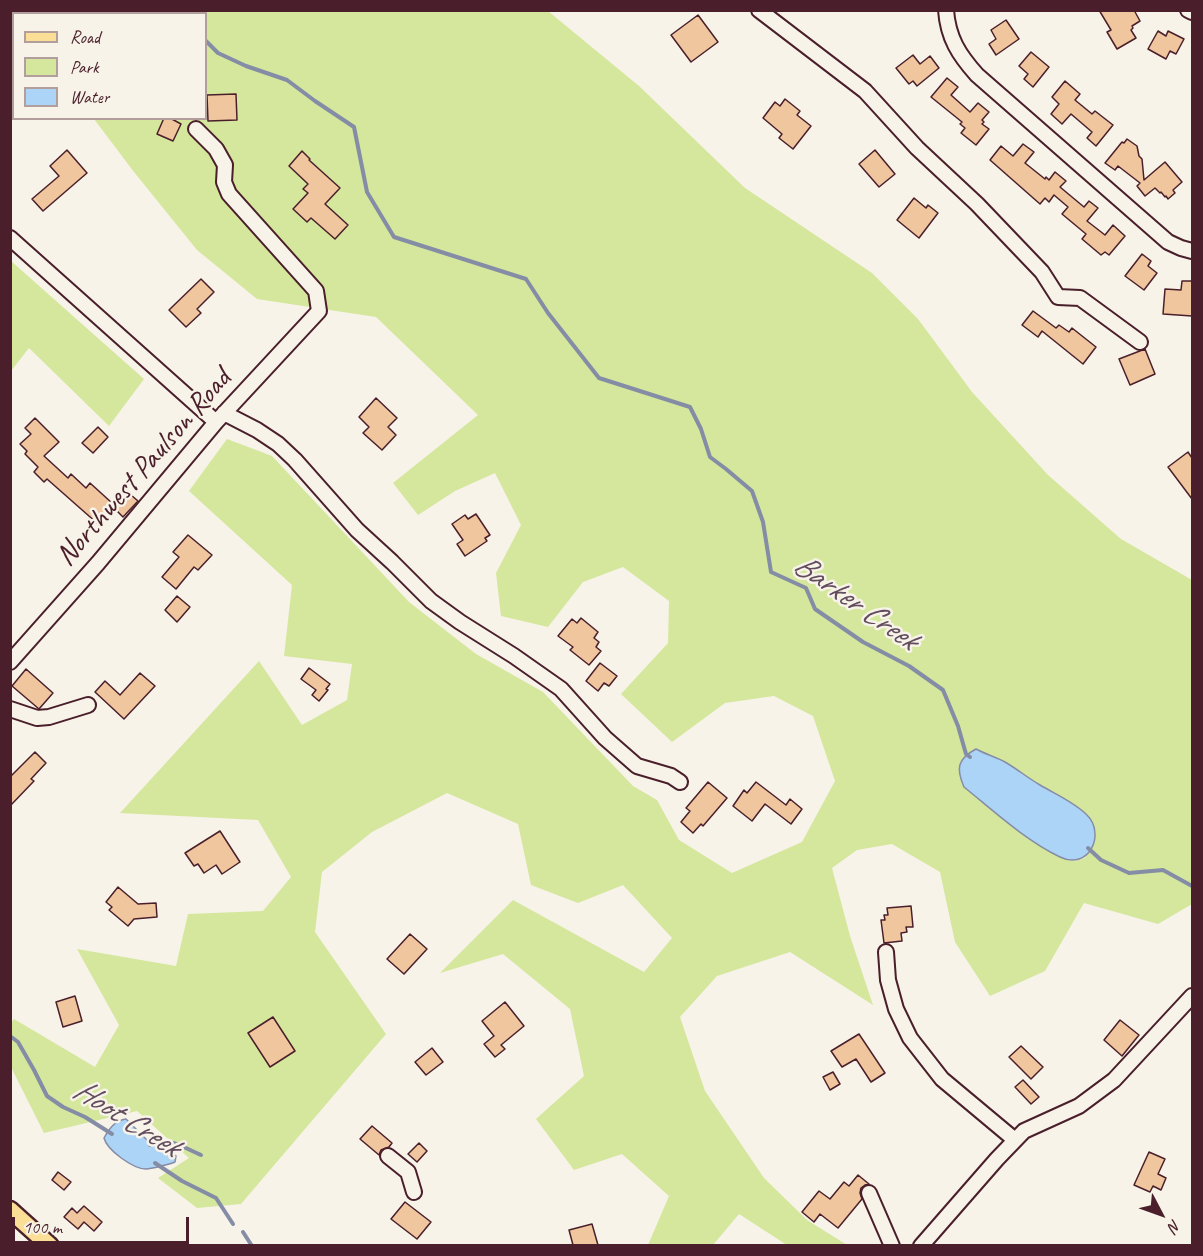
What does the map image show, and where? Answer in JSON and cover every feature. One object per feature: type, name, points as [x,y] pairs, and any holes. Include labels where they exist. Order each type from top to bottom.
[{"type":"main road","points":[[10,1210],[50,1245]]},
{"type":"street","points":[[759,10],[865,91],[917,148],[977,204],[1042,272],[1058,297],[1080,298],[1140,342]]},
{"type":"street","points":[[946,10],[947,25],[955,46],[963,60],[977,75],[1168,242],[1192,251]]},
{"type":"street","points":[[1188,10],[1192,12]]},
{"type":"street","name":"Northwest Paulson Road","points":[[10,662],[98,563],[220,418],[319,311],[316,291],[229,194],[224,182],[225,165],[216,149],[196,129]]},
{"type":"street","points":[[10,238],[220,418],[257,430],[278,444],[357,530],[430,601],[561,689],[605,738],[637,766],[671,776],[680,782]]},
{"type":"street","points":[[10,709],[36,718],[49,717],[88,705]]},
{"type":"street","points":[[886,952],[888,980],[896,1009],[910,1038],[942,1079],[1015,1140]]},
{"type":"street","points":[[921,1245],[1024,1131],[1079,1106],[1114,1080],[1192,996]]},
{"type":"street","points":[[388,1156],[408,1172],[414,1192]]},
{"type":"street","points":[[869,1193],[892,1245]]},
{"type":"green space","points":[[11,11],[548,11],[639,86],[745,188],[872,273],[918,319],[972,392],[1048,475],[1121,539],[1192,580],[1192,904],[1158,924],[1084,903],[1045,971],[990,996],[955,942],[940,872],[892,844],[857,850],[832,868],[850,936],[873,1005],[790,952],[717,976],[680,1017],[705,1091],[764,1178],[807,1220],[847,1245],[787,1245],[739,1214],[713,1245],[648,1245],[669,1196],[622,1154],[574,1170],[536,1119],[584,1076],[570,1009],[503,954],[440,973],[513,900],[644,972],[672,938],[623,885],[578,903],[531,885],[518,824],[447,793],[372,832],[322,872],[315,932],[386,1034],[241,1204],[197,1208],[158,1178],[189,1158],[137,1111],[44,1133],[11,1067],[11,1023],[14,1019],[95,1067],[119,1025],[77,949],[176,966],[188,914],[263,911],[291,877],[258,820],[120,813],[259,661],[302,725],[347,700],[352,664],[284,656],[292,585],[189,491],[227,439],[272,456],[409,602],[476,654],[543,692],[633,786],[657,800],[679,840],[732,873],[802,842],[835,781],[813,716],[774,696],[725,703],[672,742],[621,694],[668,643],[669,601],[623,567],[583,582],[548,627],[501,616],[496,573],[521,525],[495,473],[455,491],[418,515],[393,483],[478,415],[376,317],[257,299],[197,250],[95,120],[207,120],[207,12],[12,12],[12,24]],"holes":[[[976,750],[1088,815],[1096,831],[1094,843],[1085,858],[1075,861],[1064,859],[1028,839],[993,811],[960,763],[966,754]]]},
{"type":"green space","points":[[11,261],[144,379],[109,426],[29,348],[11,371]]},
{"type":"water","points":[[976,749],[1005,762],[1082,810],[1092,823],[1095,832],[1092,848],[1086,855],[1070,860],[1047,850],[1010,825],[964,787],[959,770],[960,765],[965,757]]},
{"type":"water","points":[[126,1119],[151,1144],[176,1156],[175,1162],[146,1169],[134,1166],[115,1153],[104,1138],[110,1128]]},
{"type":"building","points":[[1099,10],[1134,10],[1140,21],[1132,26],[1131,30],[1136,38],[1117,49],[1107,32],[1111,30]]},
{"type":"building","points":[[698,15],[718,42],[691,62],[671,35]]},
{"type":"building","points":[[1006,20],[1019,39],[996,55],[989,44],[996,39],[991,30]]},
{"type":"building","points":[[1158,31],[1166,36],[1168,31],[1184,39],[1176,54],[1170,51],[1166,59],[1148,49]]},
{"type":"building","points":[[1031,52],[1049,67],[1033,87],[1024,79],[1028,74],[1019,66]]},
{"type":"building","points":[[913,55],[920,64],[930,56],[939,68],[917,86],[913,81],[909,84],[896,68]]},
{"type":"building","points":[[947,78],[958,87],[951,95],[970,112],[978,103],[989,112],[982,120],[984,122],[982,124],[989,129],[976,145],[961,133],[965,128],[960,124],[962,122],[931,97]]},
{"type":"building","points":[[1065,81],[1080,94],[1075,100],[1092,114],[1095,111],[1113,125],[1096,146],[1087,138],[1092,132],[1071,114],[1062,124],[1051,114],[1059,104],[1052,97]]},
{"type":"building","points":[[236,94],[237,120],[208,121],[207,95]]},
{"type":"building","points":[[785,99],[800,111],[797,115],[811,126],[793,149],[779,138],[782,134],[763,118],[775,102],[780,106]]},
{"type":"building","points":[[163,120],[174,120],[181,124],[173,141],[157,134]]},
{"type":"building","points":[[1127,139],[1137,146],[1142,159],[1144,180],[1165,162],[1182,182],[1173,190],[1175,193],[1168,199],[1155,188],[1145,196],[1137,186],[1140,183],[1118,166],[1115,170],[1105,163]]},
{"type":"building","points":[[1023,144],[1034,152],[1025,163],[1045,179],[1046,177],[1049,180],[1055,172],[1066,181],[1060,187],[1084,207],[1089,201],[1098,208],[1087,221],[1105,235],[1113,225],[1125,236],[1109,255],[1105,252],[1101,255],[1082,239],[1086,234],[1062,214],[1068,207],[1054,195],[1049,202],[1045,198],[1040,204],[990,160],[1001,146],[1013,156]]},
{"type":"building","points":[[67,150],[87,173],[43,211],[32,199],[59,176],[50,166]]},
{"type":"building","points":[[875,150],[895,174],[879,187],[859,164]]},
{"type":"building","points":[[302,151],[340,188],[325,204],[348,225],[335,239],[311,218],[307,222],[293,209],[308,193],[303,189],[308,184],[289,166]]},
{"type":"building","points":[[914,198],[926,208],[928,205],[938,213],[919,238],[897,220]]},
{"type":"building","points":[[1142,254],[1151,261],[1148,266],[1157,273],[1144,290],[1125,276]]},
{"type":"building","points":[[201,279],[214,292],[197,309],[201,313],[186,327],[169,310]]},
{"type":"building","points":[[1182,281],[1192,281],[1192,316],[1163,314],[1165,289],[1181,290]]},
{"type":"building","points":[[1033,311],[1056,328],[1059,325],[1069,332],[1072,328],[1096,347],[1083,364],[1042,331],[1038,337],[1022,325]]},
{"type":"building","points":[[1145,349],[1155,374],[1130,385],[1119,359]]},
{"type":"building","points":[[376,398],[397,418],[388,427],[396,435],[382,450],[363,433],[369,427],[359,417]]},
{"type":"building","points":[[35,418],[59,442],[44,456],[68,478],[71,474],[86,488],[90,483],[112,503],[124,489],[138,501],[123,517],[113,507],[98,524],[47,479],[44,482],[34,472],[38,467],[25,454],[27,451],[20,444],[31,434],[25,428]]},
{"type":"building","points":[[98,427],[108,437],[93,453],[82,443]]},
{"type":"building","points":[[1188,452],[1192,458],[1192,499],[1168,467]]},
{"type":"building","points":[[476,514],[490,535],[485,538],[487,541],[465,556],[457,544],[463,540],[452,524],[465,515],[468,519]]},
{"type":"building","points":[[188,535],[212,555],[198,570],[194,567],[176,589],[162,577],[179,557],[173,552]]},
{"type":"building","points":[[177,596],[190,607],[177,622],[165,610]]},
{"type":"building","points":[[581,618],[598,632],[594,638],[599,642],[596,647],[601,651],[589,665],[570,650],[573,647],[558,636],[572,619],[577,623]]},
{"type":"building","points":[[600,663],[617,676],[609,686],[604,683],[598,691],[586,681]]},
{"type":"building","points":[[309,668],[330,684],[319,701],[312,695],[316,690],[301,679]]},
{"type":"building","points":[[26,669],[53,693],[39,709],[12,686]]},
{"type":"building","points":[[140,673],[155,686],[124,719],[95,692],[105,681],[120,695]]},
{"type":"building","points":[[35,752],[46,763],[31,779],[34,781],[10,806],[10,777]]},
{"type":"building","points":[[708,782],[727,798],[703,826],[701,824],[693,833],[681,822],[690,811],[686,808]]},
{"type":"building","points":[[756,782],[786,805],[790,799],[802,809],[791,824],[765,804],[752,821],[733,806],[744,790],[747,793]]},
{"type":"building","points":[[220,831],[240,862],[222,874],[216,865],[204,873],[198,864],[194,866],[185,853]]},
{"type":"building","points":[[118,887],[138,904],[156,903],[157,917],[134,919],[128,926],[109,910],[112,907],[106,902]]},
{"type":"building","points":[[911,906],[913,927],[906,927],[907,932],[901,933],[902,941],[884,943],[881,920],[885,920],[884,915],[888,915],[887,908]]},
{"type":"building","points":[[410,934],[427,949],[404,974],[387,959]]},
{"type":"building","points":[[75,996],[82,1021],[63,1027],[56,1002]]},
{"type":"building","points":[[505,1002],[524,1026],[501,1045],[505,1049],[495,1057],[484,1044],[494,1036],[482,1021]]},
{"type":"building","points":[[273,1017],[295,1051],[270,1067],[248,1033]]},
{"type":"building","points":[[1120,1020],[1139,1035],[1122,1056],[1104,1040]]},
{"type":"building","points":[[859,1034],[885,1073],[871,1082],[856,1059],[842,1067],[831,1051]]},
{"type":"building","points":[[1021,1046],[1043,1067],[1031,1079],[1009,1057]]},
{"type":"building","points":[[432,1048],[443,1062],[426,1075],[415,1062]]},
{"type":"building","points":[[833,1072],[840,1084],[830,1090],[823,1077]]},
{"type":"building","points":[[1023,1080],[1039,1097],[1031,1104],[1015,1087]]},
{"type":"building","points":[[372,1126],[392,1143],[381,1150],[379,1155],[360,1139]]},
{"type":"building","points":[[419,1143],[427,1151],[417,1162],[408,1154]]},
{"type":"building","points":[[1149,1152],[1165,1159],[1158,1174],[1166,1178],[1161,1190],[1153,1186],[1150,1192],[1134,1185]]},
{"type":"building","points":[[58,1172],[71,1182],[64,1190],[52,1180]]},
{"type":"building","points":[[858,1175],[869,1184],[861,1188],[862,1199],[838,1228],[820,1214],[814,1222],[802,1212],[819,1191],[830,1199],[844,1182],[849,1186]]},
{"type":"building","points":[[405,1202],[431,1222],[417,1239],[391,1219]]},
{"type":"building","points":[[84,1206],[102,1222],[94,1231],[84,1222],[78,1229],[64,1217],[72,1208],[77,1213]]},
{"type":"building","points":[[592,1224],[598,1245],[573,1245],[569,1230]]},
{"type":"waterway","name":"Barker Creek","points":[[207,42],[218,53],[246,66],[287,80],[354,127],[367,192],[394,237],[526,279],[548,313],[599,378],[690,407],[701,429],[710,457],[752,491],[763,522],[771,572],[806,588],[815,609],[863,642],[909,666],[943,690],[958,726],[966,754],[970,757]]},
{"type":"waterway","name":"Barker Creek","points":[[1088,848],[1101,860],[1129,873],[1163,870],[1192,886]]},
{"type":"waterway","name":"Hoot Creek","points":[[10,1036],[18,1042],[47,1096],[112,1134]]},
{"type":"waterway","points":[[150,1145],[170,1142],[201,1155]]},
{"type":"waterway","name":"Hoot Creek","points":[[155,1163],[182,1181],[216,1198],[233,1224]]},
{"type":"waterway","name":"Hoot Creek","points":[[243,1232],[252,1246]]}]
